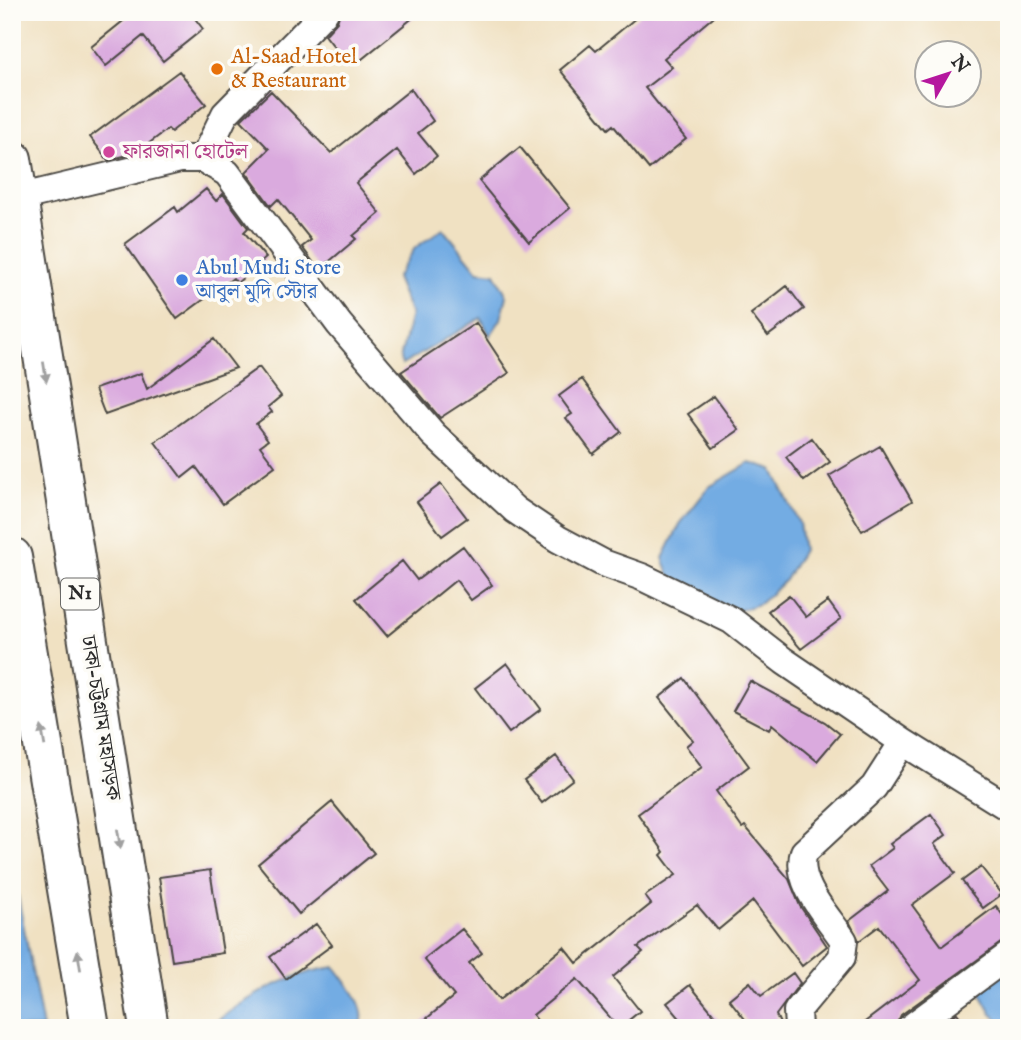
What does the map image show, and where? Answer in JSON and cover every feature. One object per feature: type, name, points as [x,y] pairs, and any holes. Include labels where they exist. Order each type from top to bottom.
[{"type":"highway","name":"ঢাকা-চট্টগ্রাম মহাসড়ক","points":[[12,159],[18,198],[25,329],[149,1028]]},
{"type":"highway","points":[[12,557],[90,1028]]},
{"type":"street","points":[[203,159],[225,114],[294,40],[325,12]]},
{"type":"street","points":[[18,198],[180,159],[203,159],[227,173],[339,324],[433,434],[515,510],[558,539],[603,563],[665,587],[732,620],[784,661],[903,742],[1009,808]]},
{"type":"street","points":[[799,1028],[797,1011],[842,957],[844,942],[803,878],[800,864],[804,852],[874,787],[903,742]]},
{"type":"street","points":[[910,1028],[1009,955]]},
{"type":"water","points":[[443,228],[478,271],[495,273],[507,296],[501,319],[490,336],[481,318],[402,365],[400,359],[411,314],[396,278],[415,248]]},
{"type":"water","points":[[750,463],[773,470],[799,523],[803,550],[785,580],[761,603],[721,617],[672,581],[663,558],[680,524],[709,487]]},
{"type":"water","points":[[12,865],[43,1028],[12,1028]]},
{"type":"water","points":[[1009,961],[1007,1028],[992,1014],[976,985]]},
{"type":"water","points":[[335,967],[359,1004],[362,1012],[360,1028],[208,1028],[268,988],[301,975]]},
{"type":"building","points":[[124,12],[190,12],[203,29],[163,61],[143,36],[106,66],[91,47],[128,17]]},
{"type":"building","points":[[340,12],[420,12],[357,63],[349,53],[343,58],[325,35],[337,22]]},
{"type":"building","points":[[643,12],[719,12],[664,58],[672,67],[645,88],[686,139],[649,169],[613,125],[608,129],[560,70],[590,45],[596,51]]},
{"type":"building","points":[[179,71],[206,104],[171,132],[168,129],[136,153],[108,160],[90,137]]},
{"type":"building","points":[[411,89],[433,121],[418,133],[437,156],[416,174],[397,150],[356,183],[380,213],[353,236],[356,239],[319,270],[302,247],[311,240],[278,199],[271,206],[246,172],[269,149],[241,120],[271,91],[331,153]]},
{"type":"building","points":[[520,147],[570,208],[529,242],[479,181]]},
{"type":"building","points":[[206,189],[216,201],[223,194],[248,228],[244,232],[266,258],[237,283],[233,278],[177,319],[125,244],[175,207],[178,212]]},
{"type":"building","points":[[787,286],[804,309],[768,336],[751,314]]},
{"type":"building","points":[[476,323],[509,373],[440,418],[401,372]]},
{"type":"building","points":[[214,339],[236,368],[105,415],[95,389],[141,373],[147,389]]},
{"type":"building","points":[[259,367],[281,396],[268,407],[272,412],[256,424],[268,440],[260,446],[275,466],[223,504],[196,467],[182,478],[155,442]]},
{"type":"building","points":[[582,379],[621,432],[593,454],[566,418],[572,414],[559,396]]},
{"type":"building","points":[[714,396],[739,430],[713,448],[688,414]]},
{"type":"building","points":[[812,438],[830,462],[804,481],[786,457]]},
{"type":"building","points":[[880,446],[912,501],[862,531],[829,476]]},
{"type":"building","points":[[441,484],[467,518],[442,536],[417,502]]},
{"type":"building","points":[[463,546],[492,585],[471,600],[456,580],[387,636],[356,599],[402,561],[417,580]]},
{"type":"building","points":[[789,595],[806,617],[828,601],[841,619],[801,649],[768,611]]},
{"type":"building","points":[[507,663],[541,709],[509,733],[475,688]]},
{"type":"building","points":[[684,678],[749,766],[716,791],[742,828],[745,826],[789,879],[800,906],[827,946],[802,966],[753,901],[718,930],[697,905],[638,947],[643,952],[613,977],[640,1011],[619,1028],[577,979],[533,1015],[543,1028],[415,1028],[454,996],[424,959],[462,929],[482,953],[469,963],[499,1000],[564,947],[577,963],[651,904],[645,896],[676,875],[661,855],[664,852],[638,814],[702,767],[686,746],[693,740],[659,698]]},
{"type":"building","points":[[750,681],[825,722],[840,734],[817,761],[772,724],[769,730],[733,711]]},
{"type":"building","points":[[556,756],[573,779],[542,803],[524,780]]},
{"type":"building","points":[[332,802],[374,853],[299,914],[258,864]]},
{"type":"building","points":[[931,814],[946,835],[934,844],[955,873],[912,905],[942,946],[996,906],[1009,924],[1009,937],[901,1015],[895,1028],[857,1028],[920,980],[879,926],[859,941],[849,921],[888,891],[869,866],[893,848],[890,844]]},
{"type":"building","points":[[981,867],[1002,894],[983,908],[962,881]]},
{"type":"building","points":[[210,870],[223,953],[172,961],[159,877]]},
{"type":"building","points":[[316,924],[332,945],[286,979],[270,957]]},
{"type":"building","points":[[793,973],[800,983],[776,1015],[782,1028],[752,1028],[729,999],[750,982],[761,996]]},
{"type":"building","points":[[690,985],[725,1028],[688,1028],[667,1003]]},
{"type":"building","points":[[957,1013],[969,1028],[937,1028]]},
{"type":"place","name":"Al-Saad Hotel & Restaurant","points":[[217,69]]},
{"type":"place","name":"ফারজানা হোটেল","points":[[109,152]]},
{"type":"place","name":"Abul Mudi Store আবুল মুদি স্টোর","points":[[182,280]]}]
